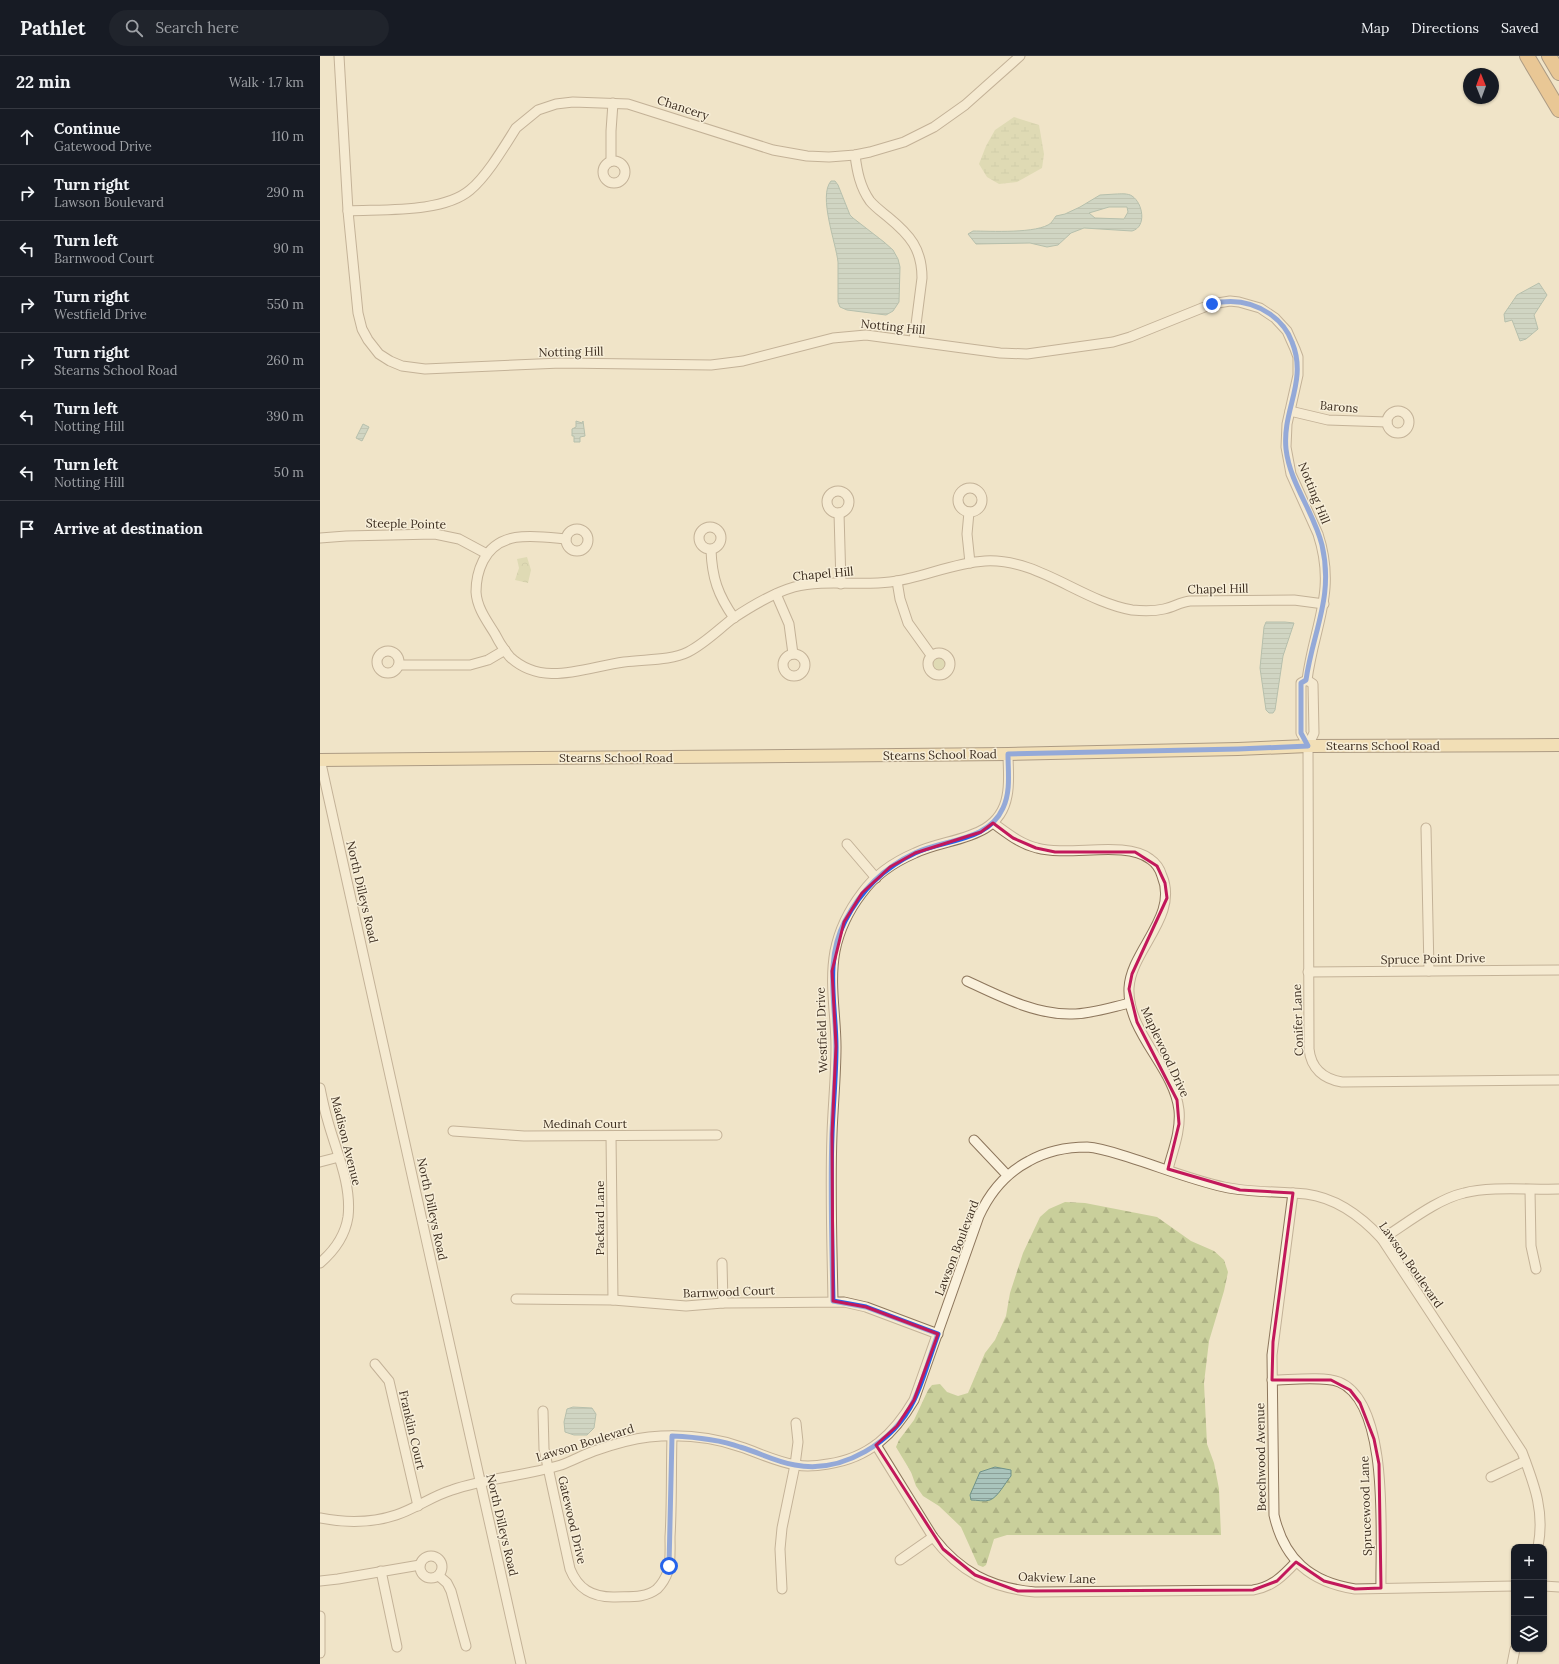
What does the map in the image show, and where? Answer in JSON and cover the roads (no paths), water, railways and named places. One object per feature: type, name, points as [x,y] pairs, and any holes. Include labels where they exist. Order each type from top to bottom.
[{"type":"highway","points":[[1527,56],[1559,110]]},
{"type":"highway","points":[[1549,56],[1559,72]]},
{"type":"main road","name":"Stearns School Road","points":[[320,759],[1008,754],[1308,746],[1559,744]]},
{"type":"street","name":"Notting Hill","points":[[339,56],[348,211],[358,313],[362,328],[373,347],[379,354],[402,366],[425,369],[561,363],[711,365],[743,361],[842,336],[878,335],[1000,353],[1028,354],[1113,342],[1130,337],[1212,304],[1230,301],[1260,308],[1275,318],[1287,331],[1298,358],[1298,375],[1286,435],[1291,474],[1313,522],[1321,544],[1326,573],[1324,604],[1306,680],[1301,683],[1301,733],[1308,746]]},
{"type":"street","name":"Chancery","points":[[348,211],[429,207],[448,203],[462,196],[474,187],[516,128],[538,110],[563,102],[628,104],[773,150],[813,156],[855,155],[870,152],[904,142],[934,127],[965,105],[1020,56]]},
{"type":"street","points":[[611,161],[613,103]]},
{"type":"street","points":[[855,155],[858,176],[865,193],[878,209],[908,234],[916,246],[919,254],[922,268],[922,278],[914,340]]},
{"type":"street","name":"Barons","points":[[1290,411],[1328,420],[1387,422]]},
{"type":"street","points":[[969,512],[968,534],[970,563]]},
{"type":"street","points":[[839,513],[841,584]]},
{"type":"street","name":"Steeple Pointe","points":[[320,538],[435,534],[459,538],[488,554]]},
{"type":"street","name":"Chapel Hill","points":[[566,539],[532,536],[518,537],[501,542],[488,554],[478,576],[477,597],[481,611],[505,650],[518,663],[532,671],[547,674],[563,674],[622,662],[683,654],[696,647],[734,618],[776,594],[802,586],[897,581],[970,563],[994,561],[1015,564],[1032,569],[1103,602],[1135,610],[1163,610],[1181,602],[1190,601],[1294,600],[1324,604]]},
{"type":"street","points":[[711,550],[713,575],[716,585],[726,606],[734,618]]},
{"type":"street","points":[[897,581],[900,599],[908,623],[931,655]]},
{"type":"street","points":[[776,594],[789,624],[793,654]]},
{"type":"street","points":[[399,665],[470,665],[488,660],[505,650]]},
{"type":"street","name":"Conifer Lane","points":[[1308,746],[1308,972],[1310,1056],[1315,1067],[1320,1073],[1333,1081],[1342,1082],[1559,1080]]},
{"type":"street","name":"Westfield Drive","points":[[833,1301],[832,1134],[836,1084],[836,1046],[832,972],[839,935],[844,922],[862,893],[876,878],[890,867],[915,853],[938,844],[981,832],[993,823],[1003,809],[1007,796],[1008,754]]},
{"type":"street","name":"North Dilleys Road","points":[[320,759],[401,1118],[451,1357],[521,1664]]},
{"type":"street","name":"Maplewood Drive","points":[[993,823],[1013,838],[1036,848],[1055,852],[1120,850],[1135,852],[1150,859],[1157,866],[1165,883],[1166,898],[1164,908],[1132,974],[1129,989],[1130,1003],[1137,1022],[1177,1100],[1179,1124],[1168,1169]]},
{"type":"street","points":[[1426,828],[1429,971]]},
{"type":"street","points":[[847,844],[876,878]]},
{"type":"street","name":"Spruce Point Drive","points":[[1308,972],[1559,970]]},
{"type":"street","points":[[967,981],[1030,1007],[1052,1013],[1073,1014],[1130,1003]]},
{"type":"street","name":"Madison Avenue","points":[[320,1088],[327,1119],[339,1157],[348,1197],[348,1217],[346,1226],[336,1247],[320,1263]]},
{"type":"street","name":"Medinah Court","points":[[453,1131],[524,1136],[717,1135]]},
{"type":"street","name":"Packard Lane","points":[[611,1136],[613,1300]]},
{"type":"street","points":[[974,1140],[1007,1175]]},
{"type":"street","name":"Lawson Boulevard","points":[[320,1518],[341,1521],[370,1520],[397,1515],[451,1490],[480,1482],[547,1468],[606,1447],[649,1437],[672,1436],[711,1439],[739,1446],[795,1465],[816,1466],[851,1458],[876,1445],[897,1426],[914,1400],[980,1216],[985,1204],[997,1187],[1007,1175],[1039,1155],[1068,1148],[1088,1147],[1240,1190],[1306,1194],[1325,1198],[1345,1207],[1369,1224],[1382,1239],[1522,1452],[1533,1479],[1540,1510],[1538,1544]]},
{"type":"street","points":[[320,1162],[339,1157]]},
{"type":"street","points":[[1382,1239],[1441,1201],[1464,1192],[1488,1190],[1559,1189]]},
{"type":"street","points":[[1530,1190],[1530,1246],[1536,1269]]},
{"type":"street","name":"Beechwood Avenue","points":[[1293,1193],[1273,1342],[1272,1380],[1274,1515],[1277,1530],[1286,1548],[1296,1562],[1307,1571],[1324,1581],[1355,1589],[1511,1586]]},
{"type":"street","points":[[722,1263],[723,1303]]},
{"type":"street","name":"Barnwood Court","points":[[516,1299],[613,1300],[686,1306],[723,1303],[833,1301],[866,1307],[938,1334]]},
{"type":"street","name":"Franklin Court","points":[[375,1364],[389,1382],[418,1506]]},
{"type":"street","name":"Sprucewood Lane","points":[[1272,1380],[1331,1380],[1343,1384],[1350,1390],[1360,1404],[1374,1439],[1379,1464],[1381,1588]]},
{"type":"street","name":"Gatewood Drive","points":[[543,1411],[544,1449],[547,1468],[570,1569],[578,1584],[587,1592],[595,1595],[606,1597],[640,1596],[649,1594],[663,1582],[669,1566],[672,1436]]},
{"type":"street","points":[[782,1589],[780,1550],[782,1528],[795,1465],[798,1442],[796,1423]]},
{"type":"street","name":"Oakview Lane","points":[[876,1445],[933,1536],[943,1549],[957,1562],[975,1575],[998,1586],[1018,1591],[1035,1592],[1253,1590],[1263,1589],[1277,1582],[1296,1562]]},
{"type":"street","points":[[1491,1477],[1525,1461]]},
{"type":"street","points":[[900,1560],[933,1536]]},
{"type":"street","points":[[427,1556],[436,1557],[442,1563],[442,1569],[439,1576],[430,1578],[421,1572],[420,1565],[423,1559],[427,1556]]},
{"type":"street","points":[[320,1581],[420,1565]]},
{"type":"street","points":[[381,1571],[397,1647]]},
{"type":"street","points":[[439,1576],[451,1590],[466,1646]]},
{"type":"street","points":[[1547,1586],[1559,1587]]},
{"type":"street","points":[[320,1616],[320,1653]]},
{"type":"street","points":[[1512,1664],[1514,1652]]},
{"type":"water","points":[[831,181],[835,181],[838,185],[850,215],[893,250],[898,259],[900,267],[899,302],[893,311],[886,315],[847,310],[840,307],[838,302],[837,254],[829,220],[826,197],[827,188]]},
{"type":"water","points":[[1126,194],[1136,199],[1142,215],[1140,225],[1137,229],[1132,231],[1084,228],[1071,233],[1058,245],[1047,247],[1030,243],[976,244],[968,234],[973,231],[1013,231],[1045,227],[1051,223],[1056,216],[1065,214],[1080,207],[1100,195]],"holes":[[[1109,207],[1127,207],[1128,212],[1124,219],[1095,218],[1089,213]]]},
{"type":"water","points":[[1539,283],[1547,295],[1534,315],[1538,329],[1526,339],[1520,341],[1512,320],[1505,322],[1504,314],[1517,295]]},
{"type":"water","points":[[576,421],[582,423],[583,421],[585,436],[580,437],[580,442],[574,442],[574,436],[572,436],[572,429],[576,427]]},
{"type":"water","points":[[363,424],[369,427],[362,441],[356,438]]},
{"type":"water","points":[[1266,622],[1294,623],[1283,656],[1275,710],[1273,713],[1269,713],[1266,710],[1260,668],[1264,627]]},
{"type":"water","points":[[573,1407],[592,1408],[596,1414],[594,1428],[587,1435],[574,1435],[565,1432],[564,1422],[567,1409]]},
{"type":"water","points":[[995,1467],[1011,1470],[1011,1476],[999,1493],[990,1500],[986,1501],[971,1500],[970,1495],[980,1472]]}]
